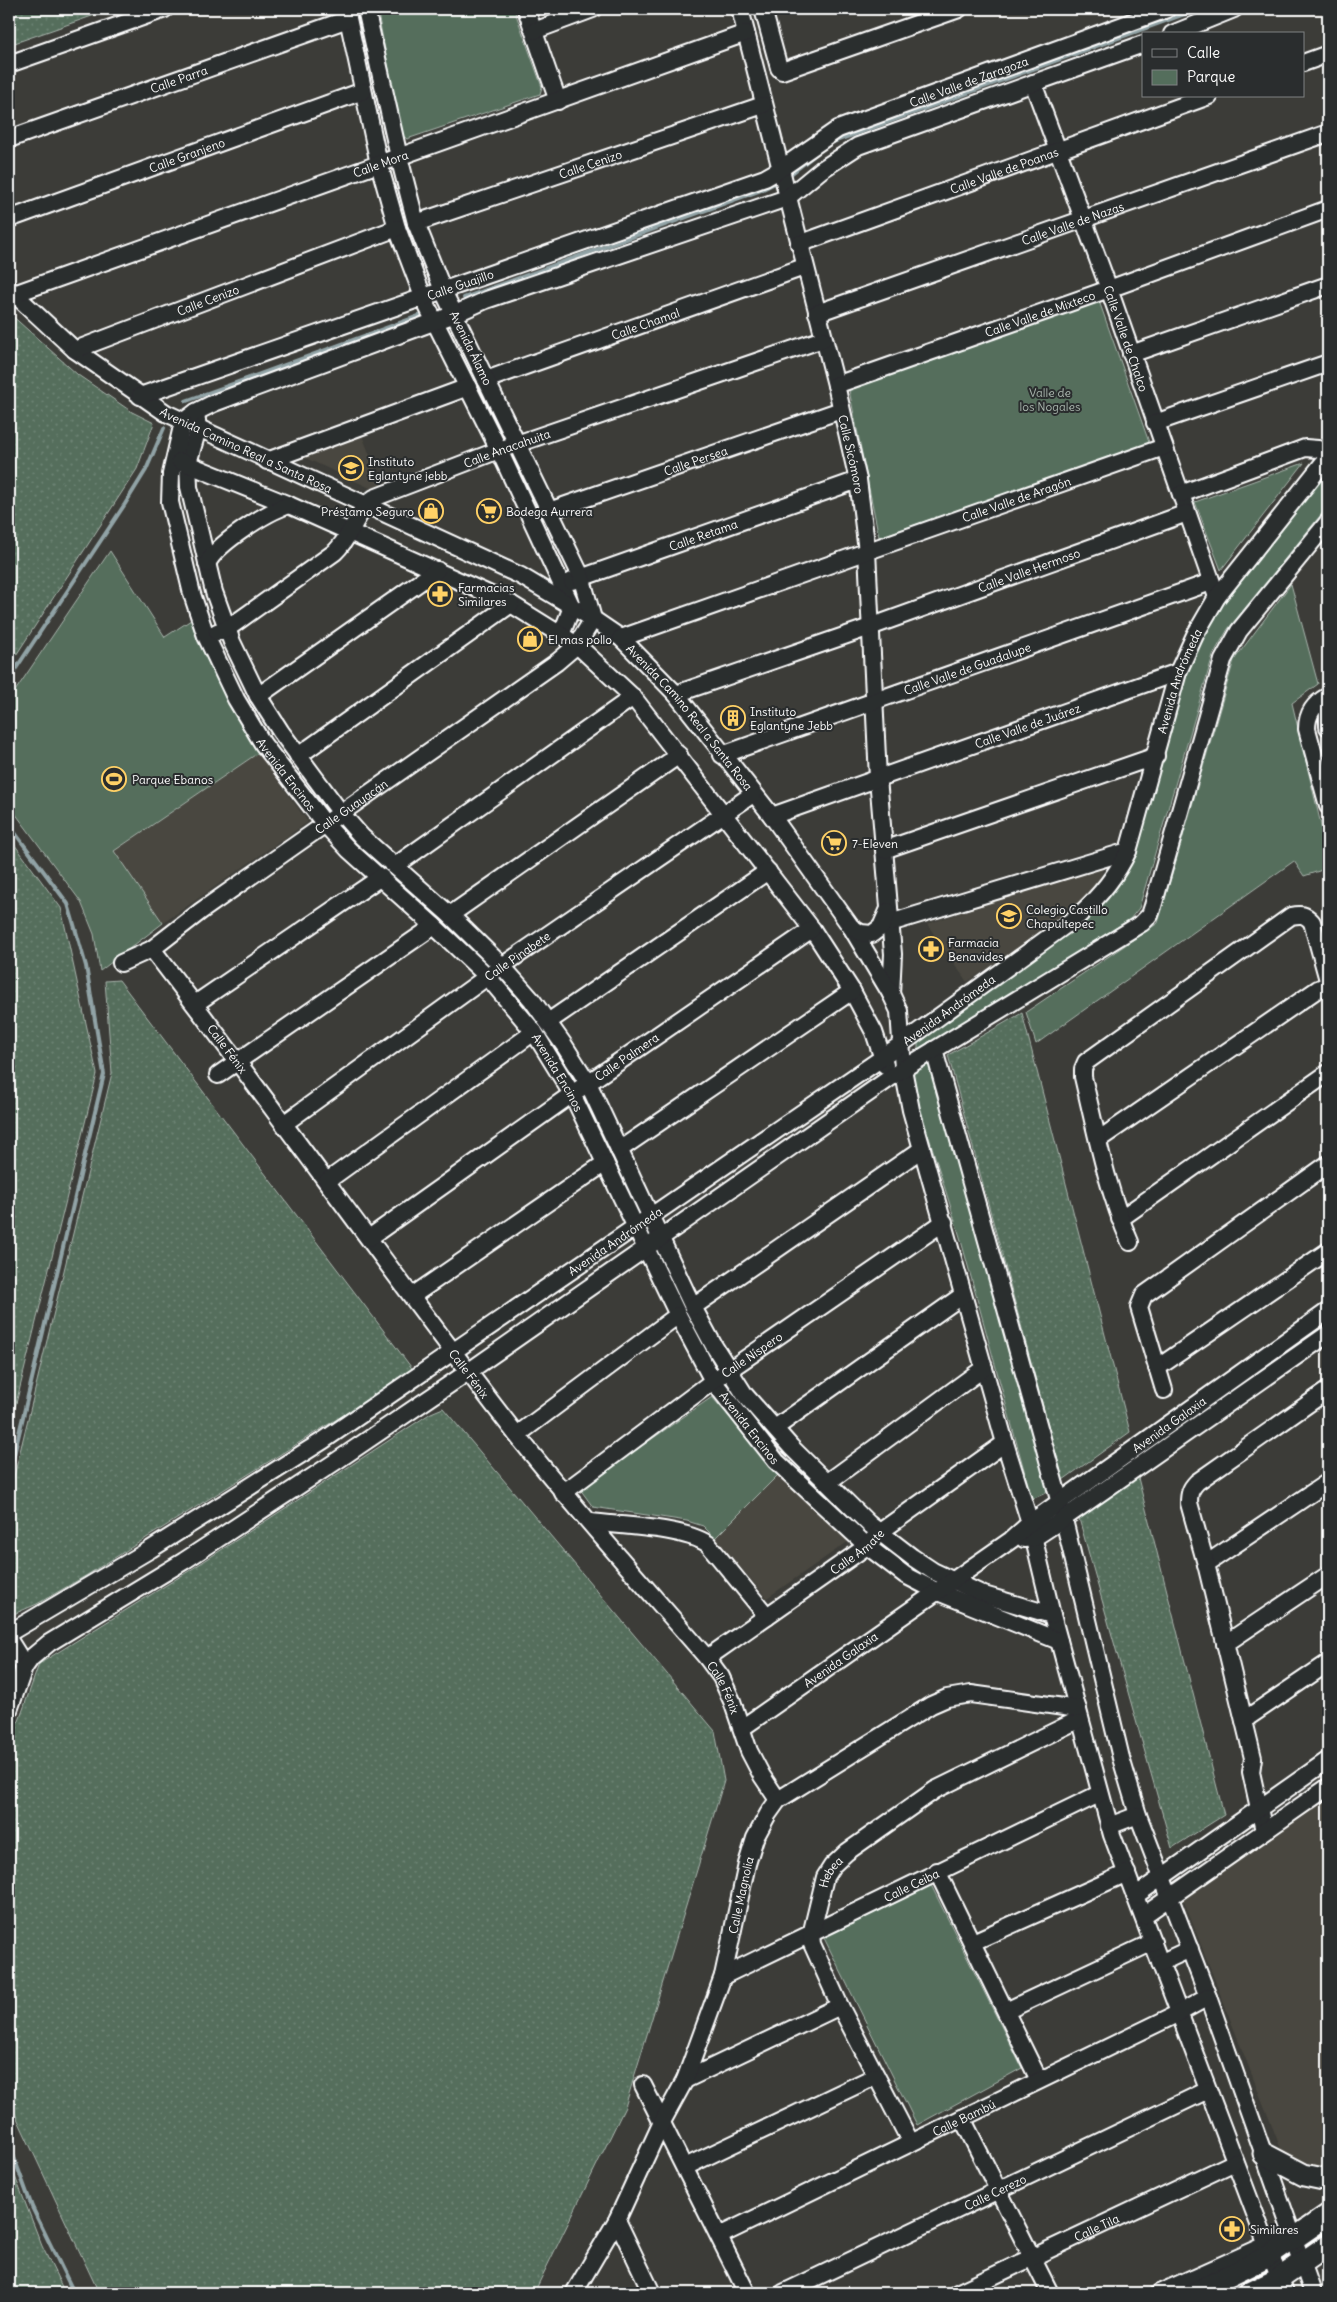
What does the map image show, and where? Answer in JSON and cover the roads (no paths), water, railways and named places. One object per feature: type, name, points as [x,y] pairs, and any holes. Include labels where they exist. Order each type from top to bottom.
[{"type":"main road","points":[[1264,2154],[1304,2175],[1328,2180]]},
{"type":"main road","points":[[1194,2293],[1267,2250],[1292,2238],[1328,2215]]},
{"type":"main road","points":[[1250,2293],[1286,2288],[1304,2262],[1328,2245]]},
{"type":"street","points":[[9,64],[165,9]]},
{"type":"street","name":"Avenida Álamo","points":[[366,9],[399,157],[416,223],[443,289],[581,576],[594,619]]},
{"type":"street","points":[[526,9],[558,101]]},
{"type":"street","points":[[534,31],[593,9]]},
{"type":"street","name":"Calle Sicómoro","points":[[740,9],[804,267],[836,384],[858,480],[867,551],[878,778],[893,954],[891,994]]},
{"type":"street","points":[[763,9],[782,71],[959,9]]},
{"type":"street","name":"Calle Valle de Zaragoza","points":[[783,183],[838,129],[1167,9]]},
{"type":"street","points":[[1181,32],[1234,9]]},
{"type":"street","name":"Avenida Álamo","points":[[347,14],[378,164],[397,228],[434,321],[499,450],[556,589],[572,607]]},
{"type":"street","name":"Calle Parra","points":[[9,139],[347,14]]},
{"type":"street","name":"Calle Mora","points":[[11,292],[558,101],[746,33]]},
{"type":"street","name":"Calle Valle de Zaragoza","points":[[783,183],[821,170],[858,146],[1142,44]]},
{"type":"street","points":[[1304,63],[1328,54]]},
{"type":"street","name":"Calle Valle de Chalco","points":[[1033,83],[1109,289],[1214,590]]},
{"type":"street","name":"Calle Granjeno","points":[[9,219],[363,91]]},
{"type":"street","name":"Calle Valle de Poanas","points":[[799,244],[1204,98]]},
{"type":"street","name":"Calle Cenizo","points":[[416,223],[763,105]]},
{"type":"street","name":"Calle Valle de Nazas","points":[[817,314],[1328,133]]},
{"type":"street","name":"Calle Guajillo","points":[[140,396],[765,178],[783,183]]},
{"type":"street","name":"Calle Guajillo","points":[[190,426],[196,412],[455,314],[486,300],[783,183]]},
{"type":"street","name":"Calle Valle de Mixteco","points":[[836,384],[1109,289],[1328,209]]},
{"type":"street","name":"Calle Cenizo","points":[[75,350],[397,228]]},
{"type":"street","name":"Calle Chamal","points":[[486,380],[804,267]]},
{"type":"street","points":[[1131,354],[1328,286]]},
{"type":"street","name":"Avenida Camino Real a Santa Rosa","points":[[11,292],[75,350],[140,396],[190,426],[366,504],[521,576],[556,589]]},
{"type":"street","name":"Calle Anacahuita","points":[[366,504],[385,492],[499,450],[823,339]]},
{"type":"street","points":[[1155,423],[1328,363]]},
{"type":"street","points":[[267,461],[468,387]]},
{"type":"street","name":"Calle Persea","points":[[549,511],[841,410]]},
{"type":"street","name":"Avenida Encinos","points":[[190,426],[181,461],[171,474],[170,502],[192,594],[206,636],[236,699],[263,744],[325,824],[349,850],[381,877],[487,976],[534,1032],[572,1094],[678,1315],[713,1381],[776,1461],[867,1546],[906,1575],[938,1592],[1059,1641]]},
{"type":"street","name":"Calle Valle de Aragón","points":[[867,551],[1164,447]]},
{"type":"street","points":[[1181,494],[1305,448],[1318,449],[1328,455]]},
{"type":"street","name":"Avenida Andrómeda","points":[[9,1633],[160,1544],[324,1440],[882,1058],[1078,916],[1098,898],[1121,865],[1128,851],[1178,672],[1214,590],[1328,455]]},
{"type":"street","points":[[181,461],[289,505],[511,604],[577,646],[633,697],[812,929],[852,991],[874,1032],[882,1058],[897,1074],[911,1110],[944,1222],[1004,1442],[1032,1530],[1052,1615],[1099,1794],[1110,1826],[1267,2250],[1286,2288],[1311,2289],[1304,2262],[1292,2238],[1208,1997],[1138,1815],[1121,1758],[1062,1511],[934,1050]]},
{"type":"street","name":"Avenida Encinos","points":[[181,461],[207,564],[226,629],[258,696],[298,756],[341,813],[362,837],[450,915],[502,966],[532,1000],[548,1022],[588,1083],[693,1307],[745,1395],[828,1482],[880,1532],[912,1557],[953,1581],[984,1595],[1052,1615]]},
{"type":"street","name":"Calle Retama","points":[[556,589],[581,576],[858,480]]},
{"type":"street","points":[[206,636],[226,629],[335,552],[344,544],[366,504]]},
{"type":"street","points":[[207,564],[220,549],[270,511],[289,505]]},
{"type":"street","name":"Calle Valle Hermoso","points":[[676,694],[870,627],[1187,513]]},
{"type":"street","name":"Avenida Andrómeda","points":[[24,1668],[31,1658],[49,1643],[184,1561],[468,1372],[897,1074],[1142,923],[1150,915],[1223,660],[1239,631],[1328,522]]},
{"type":"street","points":[[622,638],[867,551]]},
{"type":"street","points":[[258,696],[437,570]]},
{"type":"street","name":"Calle Valle de Guadalupe","points":[[722,755],[875,702],[1214,590]]},
{"type":"street","points":[[298,756],[511,604]]},
{"type":"street","points":[[561,635],[572,607]]},
{"type":"street","name":"Avenida Camino Real a Santa Rosa","points":[[572,607],[622,638],[676,694],[722,755],[772,816],[850,927],[891,994],[899,1012],[902,1042],[897,1074]]},
{"type":"street","name":"Calle Guayacán","points":[[121,963],[152,949],[201,911],[558,662],[577,646],[594,619]]},
{"type":"street","name":"Calle Valle de Juárez","points":[[772,816],[1178,672]]},
{"type":"street","points":[[1328,696],[1314,706],[1307,718],[1307,729],[1328,806]]},
{"type":"street","points":[[395,866],[633,697]]},
{"type":"street","points":[[1328,712],[1328,727]]},
{"type":"street","points":[[450,915],[679,755]]},
{"type":"street","points":[[884,850],[1156,756]]},
{"type":"street","name":"Calle Pinabete","points":[[284,1123],[487,976],[753,794]]},
{"type":"street","points":[[850,927],[861,934],[872,934],[889,917],[1128,851]]},
{"type":"street","points":[[548,1022],[768,871]]},
{"type":"street","points":[[195,1004],[381,877]]},
{"type":"street","points":[[1098,1140],[1326,981],[1312,922],[1307,916],[1300,914],[1291,916],[1086,1062],[1083,1070],[1098,1140],[1120,1219],[1130,1242]]},
{"type":"street","points":[[218,1074],[434,926]]},
{"type":"street","name":"Calle Palmera","points":[[369,1238],[572,1094],[812,929]]},
{"type":"street","name":"Calle Fénix","points":[[152,949],[238,1061],[468,1372],[517,1435],[563,1493],[591,1522],[721,1677],[742,1728],[749,1751],[762,1776],[778,1800]]},
{"type":"street","points":[[619,1150],[852,991]]},
{"type":"street","points":[[899,1012],[915,1020],[932,1021]]},
{"type":"street","points":[[327,1181],[534,1032]]},
{"type":"street","points":[[1120,1219],[1328,1072]]},
{"type":"street","points":[[693,1307],[922,1149]]},
{"type":"street","points":[[412,1296],[605,1163]]},
{"type":"street","points":[[1164,1390],[1139,1307],[1144,1295],[1328,1164]]},
{"type":"street","name":"Calle Níspero","points":[[563,1493],[713,1381],[944,1222]]},
{"type":"street","points":[[1158,1368],[1328,1251]]},
{"type":"street","points":[[775,1428],[963,1295]]},
{"type":"street","name":"Avenida Galaxia","points":[[1062,1511],[1328,1311]]},
{"type":"street","points":[[517,1435],[678,1315]]},
{"type":"street","name":"Avenida Galaxia","points":[[742,1728],[1011,1540],[1032,1530],[1062,1511],[1328,1334]]},
{"type":"street","points":[[828,1482],[984,1368]]},
{"type":"street","points":[[1270,1828],[1265,1805],[1262,1768],[1253,1758],[1206,1564],[1189,1503],[1189,1495],[1197,1482],[1328,1390]]},
{"type":"street","name":"Calle Amate","points":[[707,1658],[867,1546],[880,1532],[1004,1442]]},
{"type":"street","points":[[1206,1564],[1328,1482]]},
{"type":"street","points":[[591,1522],[684,1534],[699,1538],[708,1544],[767,1616]]},
{"type":"street","points":[[1226,1644],[1328,1575]]},
{"type":"street","points":[[9,1640],[24,1668],[9,1710]]},
{"type":"street","points":[[1244,1720],[1328,1663]]},
{"type":"street","name":"Calle Magnolia","points":[[574,2293],[617,2220],[662,2122],[686,2080],[724,1976],[747,1864],[756,1838],[778,1800],[931,1705],[947,1698],[971,1694],[1079,1714]]},
{"type":"street","name":"Hebea","points":[[811,1935],[825,1878],[832,1866],[847,1852],[935,1790],[1079,1714]]},
{"type":"street","points":[[1135,1896],[1328,1760]]},
{"type":"street","points":[[1143,1916],[1328,1787]]},
{"type":"street","name":"Calle Ceiba","points":[[724,1976],[1099,1794]]},
{"type":"street","points":[[1110,1826],[1138,1815]]},
{"type":"street","points":[[937,1872],[973,1942],[1039,2080]]},
{"type":"street","points":[[973,1942],[1127,1872]]},
{"type":"street","points":[[811,1935],[816,1954],[840,2006],[911,2143]]},
{"type":"street","points":[[1006,2010],[1153,1942]]},
{"type":"street","points":[[1160,1963],[1190,1949]]},
{"type":"street","name":"Calle Bambú","points":[[719,2236],[1180,2013],[1208,1997]]},
{"type":"street","points":[[686,2080],[840,2006]]},
{"type":"street","points":[[685,2167],[876,2076]]},
{"type":"street","points":[[643,2085],[747,2293]]},
{"type":"street","name":"Calle Cerezo","points":[[782,2293],[1208,2090]]},
{"type":"street","points":[[962,2118],[1050,2293]]},
{"type":"street","name":"Calle Tila","points":[[957,2293],[1235,2162]]},
{"type":"street","points":[[617,2220],[652,2293]]},
{"type":"street","points":[[1159,2293],[1267,2250]]},
{"type":"street","points":[[1304,2262],[1328,2255]]},
{"type":"waterway","points":[[830,143],[1198,9]]},
{"type":"waterway","points":[[787,177],[816,154]]},
{"type":"waterway","points":[[464,298],[761,190],[781,180]]},
{"type":"waterway","points":[[186,401],[419,316]]},
{"type":"waterway","points":[[9,679],[146,470],[164,428]]},
{"type":"waterway","points":[[9,825],[68,904],[86,966],[104,1074],[9,1476]]},
{"type":"waterway","points":[[9,2144],[32,2207],[74,2293]]},
{"type":"place","name":"Instituto Eglantyne jebb","points":[[351,468]]},
{"type":"place","name":"Préstamo Seguro","points":[[431,511]]},
{"type":"place","name":"Bodega Aurrera","points":[[489,511]]},
{"type":"place","name":"Farmacias Similares","points":[[440,594]]},
{"type":"place","name":"El mas pollo","points":[[530,639]]},
{"type":"place","name":"Instituto Eglantyne Jebb","points":[[733,718]]},
{"type":"place","name":"Parque Ebanos","points":[[114,779]]},
{"type":"place","name":"7-Eleven","points":[[834,843]]},
{"type":"place","name":"Colegio Castillo Chapultepec","points":[[1009,916]]},
{"type":"place","name":"Farmacia Benavides","points":[[931,949]]},
{"type":"place","name":"Similares","points":[[1232,2229]]},
{"type":"park label","name":"Valle de los Nogales","points":[[1050,399]]}]
